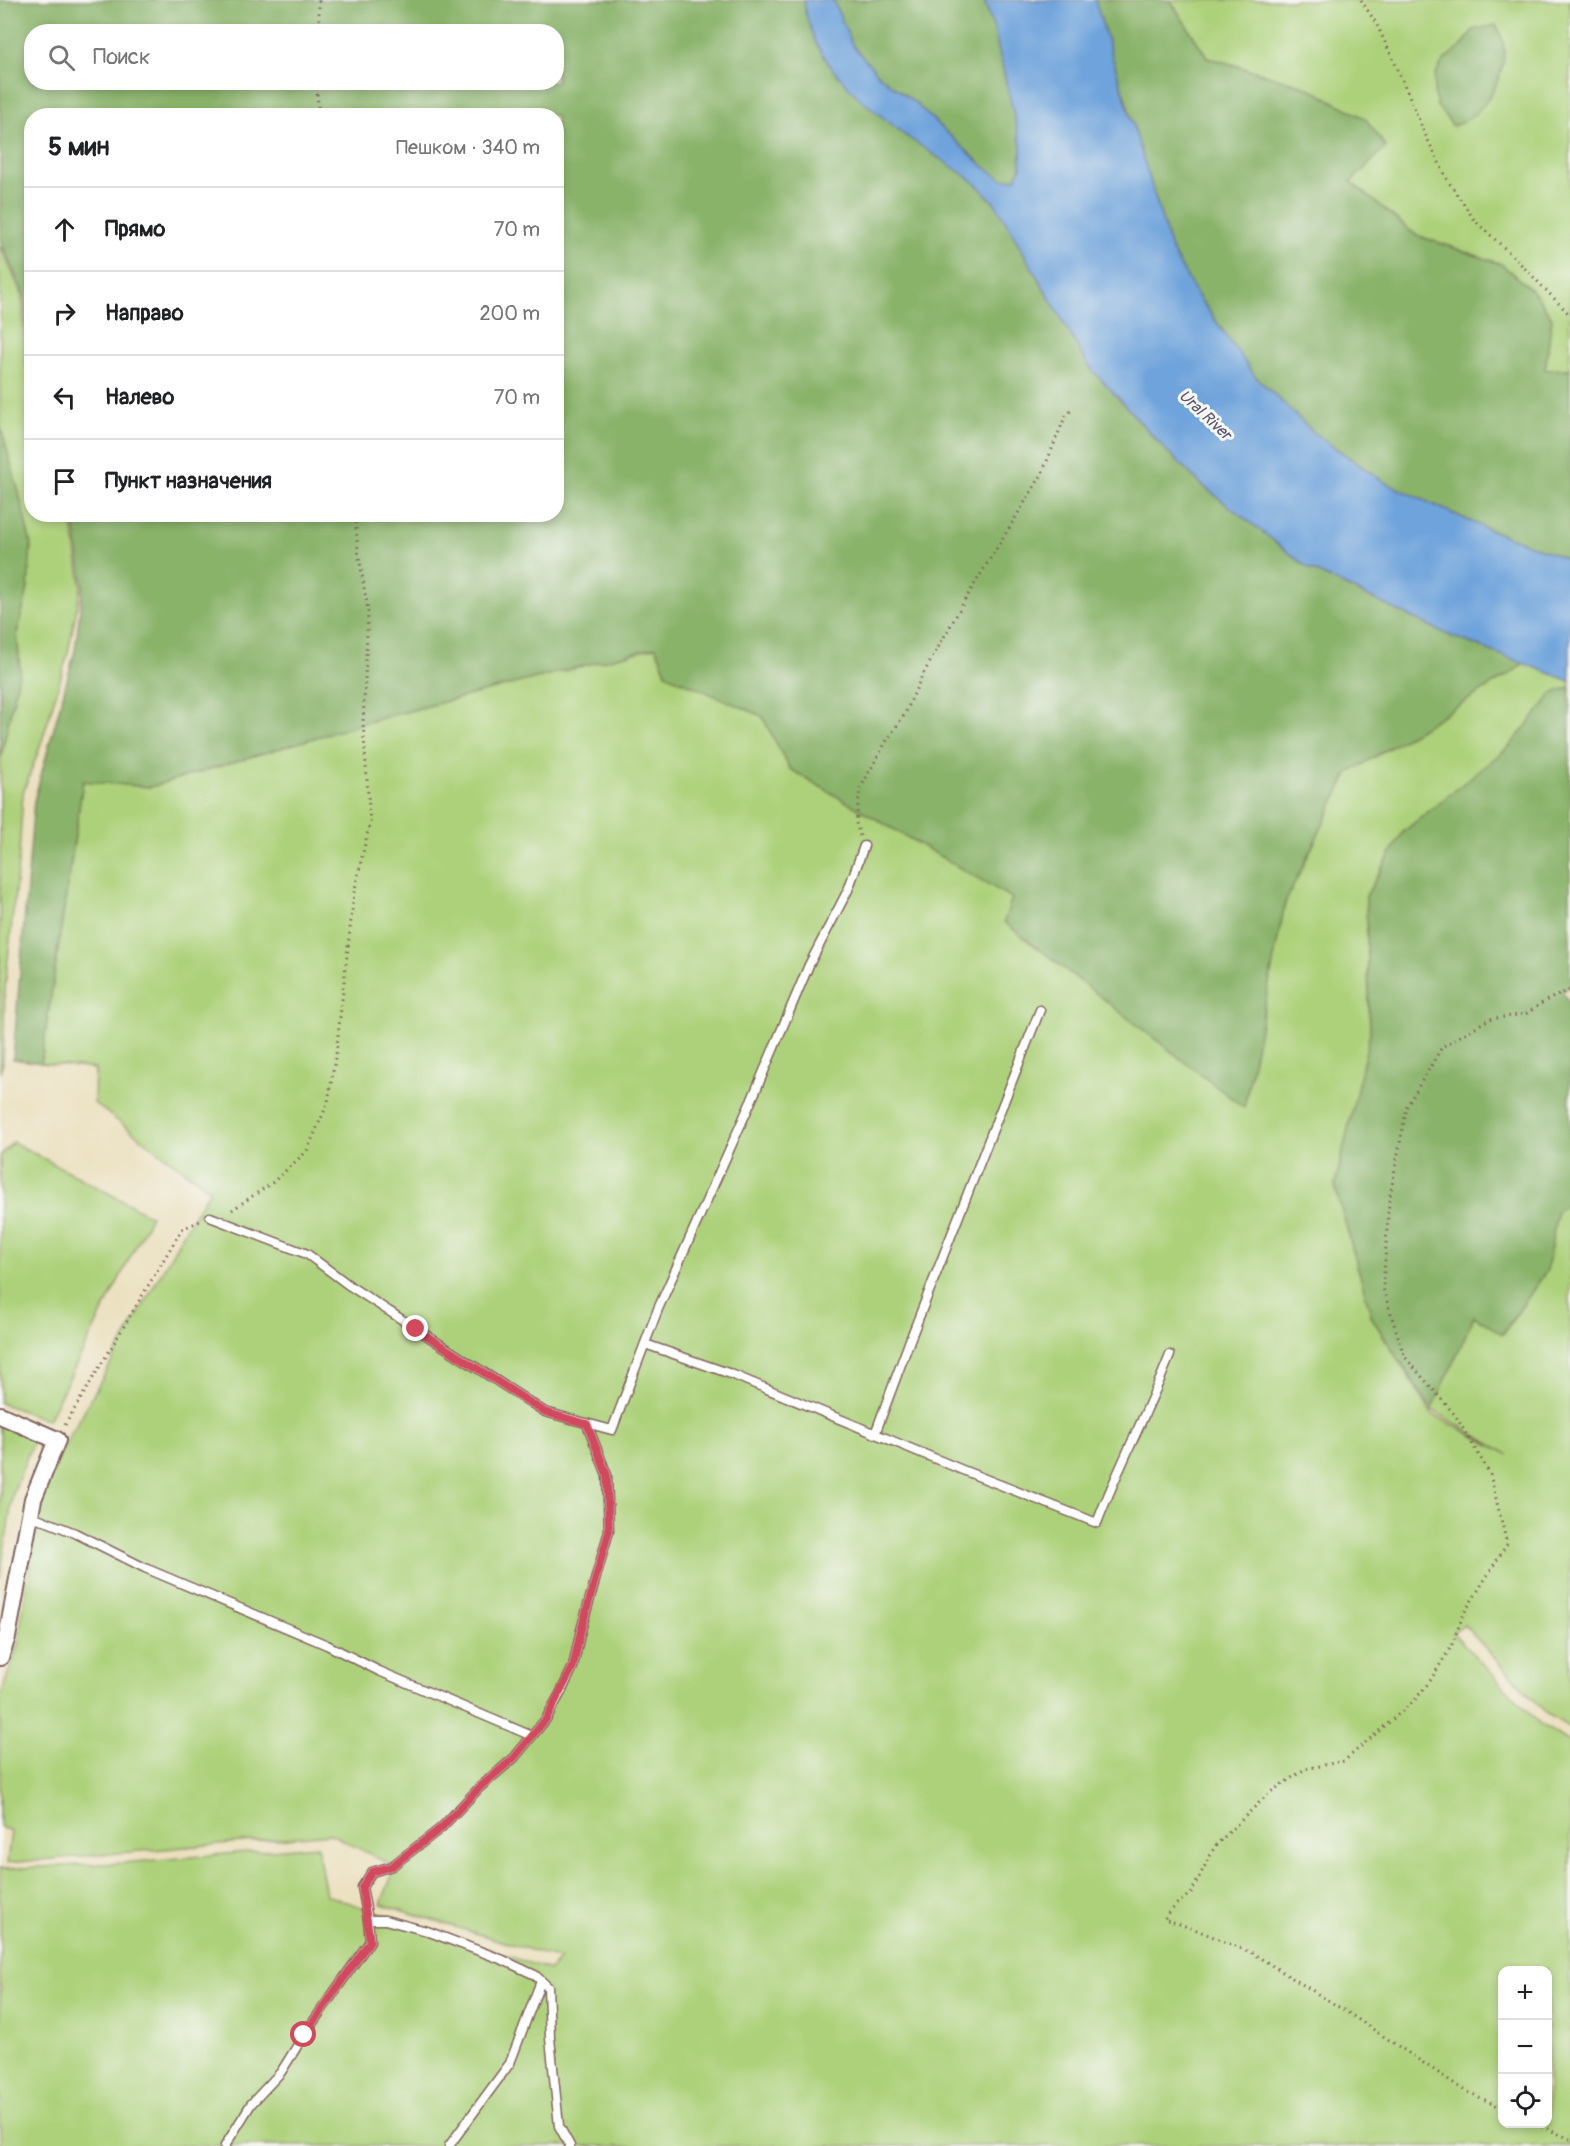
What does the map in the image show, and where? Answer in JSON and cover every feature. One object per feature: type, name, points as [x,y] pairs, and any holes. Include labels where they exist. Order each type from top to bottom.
[{"type":"street","points":[[0,1415],[57,1440],[33,1499],[7,1637],[0,1657]]},
{"type":"lane","points":[[210,1217],[307,1254],[369,1298],[545,1412],[612,1431],[658,1309],[809,965],[848,890],[864,846]]},
{"type":"lane","points":[[875,1434],[1040,1010]]},
{"type":"lane","points":[[645,1344],[731,1374],[1097,1523],[1111,1487],[1149,1408],[1170,1355]]},
{"type":"lane","points":[[225,2146],[251,2104],[281,2072],[370,1941],[362,1887],[372,1872],[392,1866],[441,1828],[480,1787],[514,1758],[546,1719],[573,1667],[583,1621],[609,1531],[607,1475],[587,1424]]},
{"type":"lane","points":[[30,1515],[75,1533],[145,1568],[327,1645],[379,1671],[532,1736]]},
{"type":"lane","points":[[368,1920],[385,1920],[427,1931],[503,1960],[535,1975],[548,1987],[550,2038],[559,2126],[570,2146]]},
{"type":"lane","points":[[449,2146],[510,2063],[541,1981]]},
{"type":"path","points":[[319,24],[320,0]]},
{"type":"path","points":[[1361,0],[1376,23],[1448,181],[1475,221],[1512,255],[1570,315]]},
{"type":"path","points":[[317,90],[318,108]]},
{"type":"path","points":[[864,846],[856,823],[860,789],[887,740],[905,714],[921,678],[952,622],[1041,476],[1065,417],[1073,408]]},
{"type":"path","points":[[57,1440],[182,1230],[210,1217],[234,1210],[272,1184],[308,1151],[328,1102],[336,1053],[354,893],[370,822],[363,723],[368,611],[356,522]]},
{"type":"path","points":[[1498,2106],[1464,2090],[1350,2014],[1252,1953],[1164,1919],[1191,1893],[1215,1846],[1269,1793],[1305,1769],[1344,1761],[1414,1701],[1430,1681],[1450,1647],[1464,1613],[1507,1544],[1490,1474],[1455,1415],[1405,1357],[1399,1340],[1383,1288],[1389,1201],[1407,1106],[1442,1047],[1488,1019],[1526,1014],[1545,1001],[1570,990]]},
{"type":"path","points":[[1545,2128],[1570,2139]]},
{"type":"green space","points":[[0,0],[804,0],[806,15],[949,163],[972,180],[995,203],[1088,365],[1164,448],[1202,485],[1310,569],[1449,635],[1524,663],[1510,674],[1348,773],[1285,903],[1244,1108],[1004,922],[1012,898],[790,769],[762,716],[667,675],[656,647],[374,720],[150,787],[83,781],[41,1063],[13,1059],[34,801],[75,651],[83,585],[74,522],[564,522],[564,108],[24,108],[24,295],[0,240]]},
{"type":"green space","points":[[833,0],[984,0],[994,29],[1021,146],[1021,167],[1016,179],[1002,179],[983,166],[915,103],[880,76],[853,47]]},
{"type":"green space","points":[[1095,0],[1170,0],[1207,57],[1307,87],[1366,119],[1386,147],[1351,182],[1416,235],[1501,264],[1534,292],[1552,318],[1545,370],[1570,369],[1570,560],[1485,528],[1386,483],[1314,433],[1254,375],[1196,293],[1171,249]]},
{"type":"green space","points":[[1170,0],[1570,0],[1570,369],[1545,370],[1552,318],[1534,292],[1501,264],[1416,235],[1351,182],[1307,87],[1207,57]]},
{"type":"green space","points":[[1496,25],[1504,49],[1500,75],[1495,87],[1488,99],[1470,118],[1453,126],[1437,106],[1434,91],[1435,75],[1443,61],[1462,46],[1473,30]]},
{"type":"green space","points":[[0,245],[22,295],[24,522],[72,522],[81,586],[68,653],[41,744],[23,793],[5,988],[3,1064],[0,1073],[0,760],[20,670],[17,633],[28,588],[19,493],[0,425]]},
{"type":"green space","points":[[0,425],[31,545],[28,588],[17,633],[20,670],[0,760]]},
{"type":"green space","points":[[656,647],[667,675],[762,716],[790,769],[1012,898],[1244,1107],[1285,903],[1348,773],[1510,674],[1524,663],[1570,681],[1570,687],[1553,694],[1510,746],[1403,832],[1366,896],[1370,1033],[1335,1186],[1372,1318],[1432,1414],[1509,1455],[1432,1410],[1474,1315],[1503,1334],[1547,1270],[1557,1211],[1570,1202],[1570,1728],[1547,1714],[1464,1625],[1452,1632],[1539,1723],[1570,1743],[1570,2146],[0,2146],[0,1869],[123,1863],[317,1846],[326,1895],[550,1970],[560,1959],[381,1904],[395,1867],[331,1834],[7,1863],[11,1831],[0,1827],[0,1698],[18,1644],[37,1511],[60,1454],[210,1190],[94,1103],[95,1069],[41,1063],[83,781],[150,787],[374,720]]},
{"type":"green space","points":[[1570,687],[1570,987],[1562,991],[1570,1003],[1570,1202],[1557,1211],[1547,1270],[1502,1334],[1474,1316],[1432,1410],[1372,1318],[1335,1186],[1370,1033],[1366,896],[1403,832],[1510,746],[1553,693]]},
{"type":"green space","points":[[13,1142],[151,1216],[48,1420],[0,1403],[0,1156]]},
{"type":"green space","points":[[0,1424],[35,1436],[13,1493],[0,1578]]},
{"type":"water","name":"Ural River","points":[[804,0],[833,0],[853,46],[880,76],[915,103],[983,166],[1002,179],[1016,179],[1021,167],[1021,146],[994,29],[984,0],[1095,0],[1171,249],[1196,293],[1254,375],[1314,433],[1386,483],[1485,528],[1570,560],[1570,681],[1449,635],[1310,569],[1202,485],[1164,448],[1088,365],[995,203],[972,180],[906,136],[860,99],[832,69],[815,42],[806,15]]},
{"type":"route","points":[[304,2035],[370,1941],[362,1887],[372,1872],[392,1866],[441,1828],[480,1787],[514,1758],[546,1719],[573,1667],[609,1531],[607,1475],[587,1424],[545,1412],[416,1329]]}]
